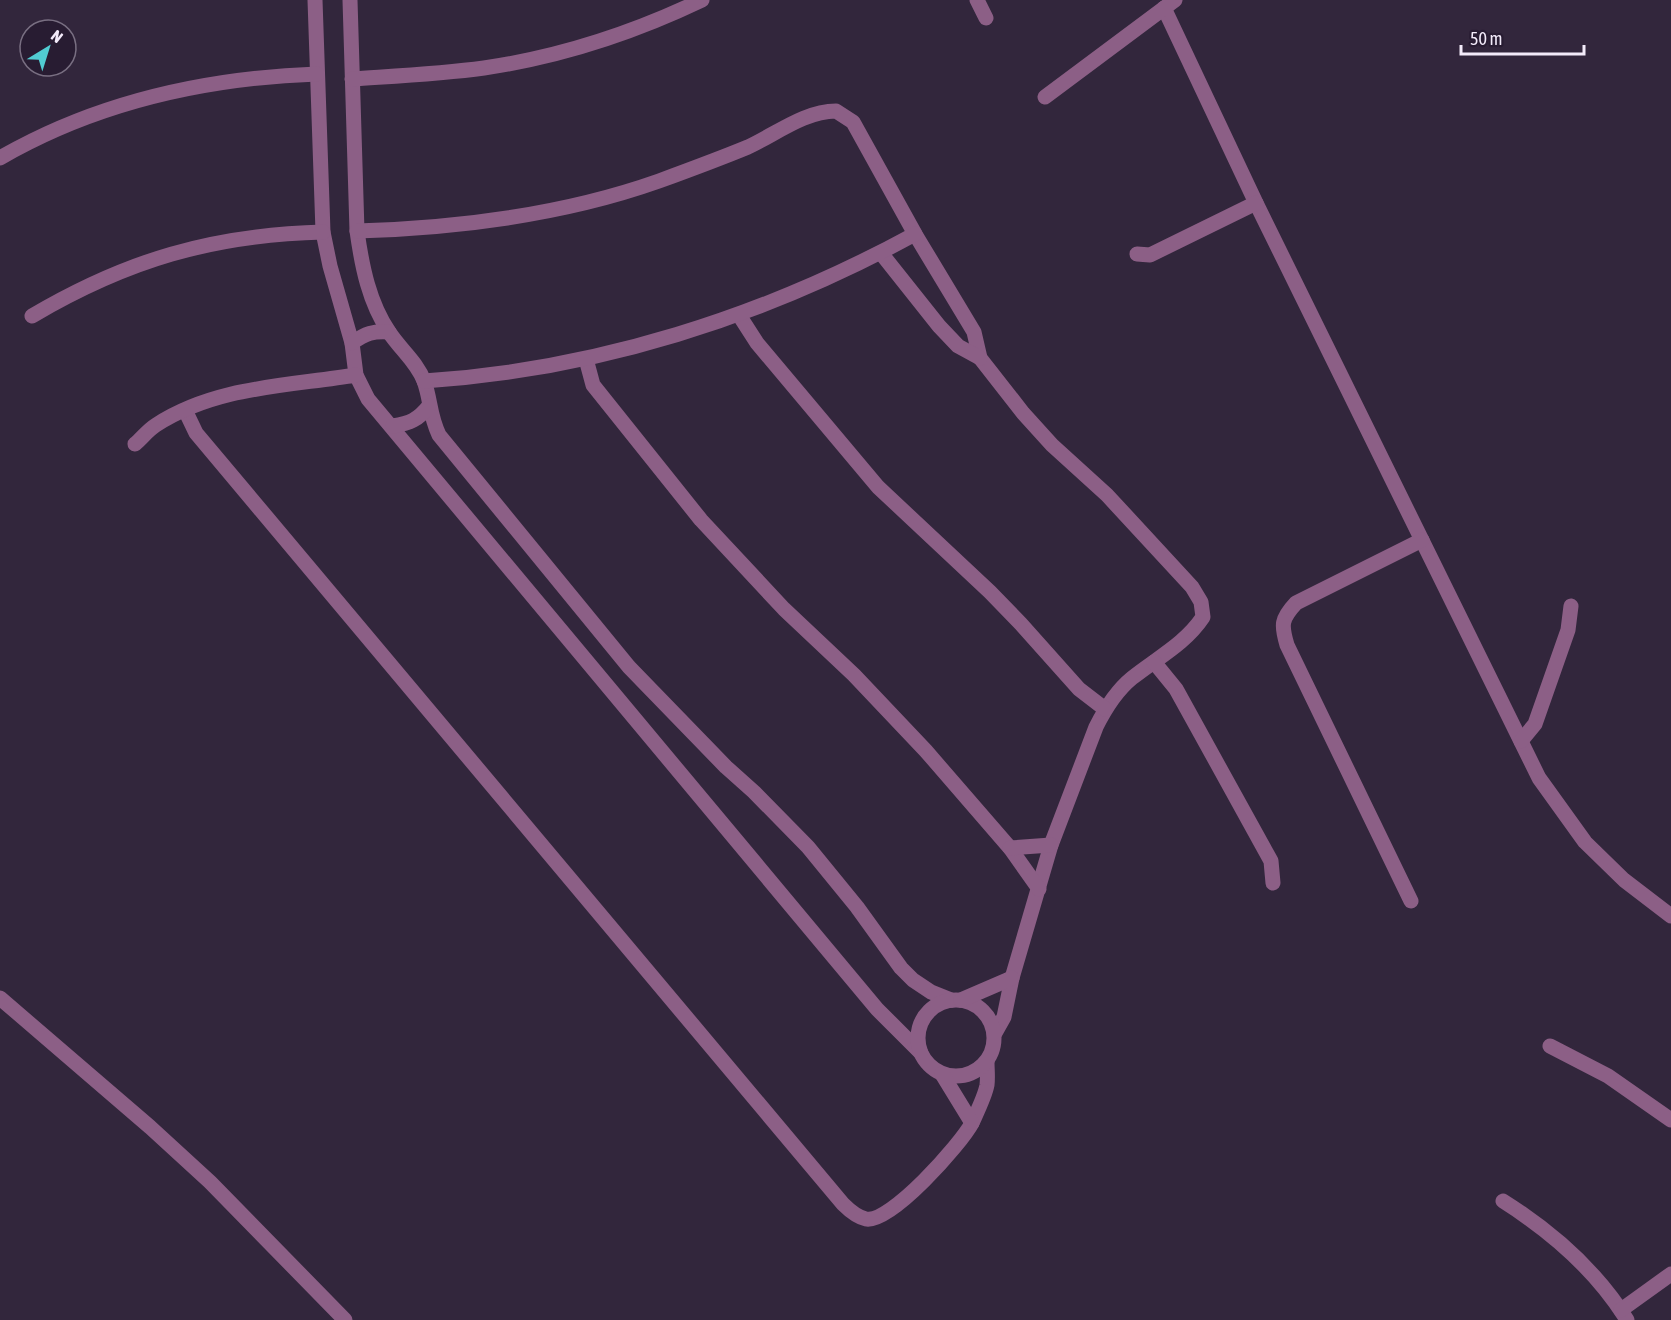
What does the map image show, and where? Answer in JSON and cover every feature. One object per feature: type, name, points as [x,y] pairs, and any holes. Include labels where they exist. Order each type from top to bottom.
[{"type":"street","points":[[315,0],[322,232],[352,343],[357,375],[368,399],[393,426],[877,1010],[921,1053]]},
{"type":"street","points":[[350,0],[357,231],[361,264],[370,293],[389,332],[417,368],[424,381],[433,422],[439,435],[636,674],[808,847],[833,876],[907,974],[931,992],[980,1008],[992,1023],[995,1033]]},
{"type":"street","points":[[352,79],[485,68],[524,61],[605,40],[702,0]]},
{"type":"street","points":[[976,0],[987,18]]},
{"type":"street","points":[[1045,98],[1170,4],[1256,203],[1539,778],[1585,842],[1624,880],[1671,916]]},
{"type":"street","points":[[0,158],[45,134],[83,118],[160,94],[238,79],[317,74]]},
{"type":"street","points":[[357,231],[462,224],[561,208],[609,197],[749,146],[816,113],[836,111],[853,122],[915,234],[975,332],[980,358]]},
{"type":"street","points":[[1137,254],[1150,255],[1256,203]]},
{"type":"street","points":[[32,316],[97,280],[168,254],[239,239],[322,232]]},
{"type":"street","points":[[424,381],[519,370],[586,359],[656,341],[739,315],[881,253],[915,234]]},
{"type":"street","points":[[881,253],[939,326],[958,346],[980,358],[1023,413],[1052,445],[1107,495],[1192,587],[1201,602],[1203,616],[1196,628],[1176,646],[1131,679],[1105,709],[1051,845],[1011,978],[1004,1017],[995,1033],[992,1053],[980,1069],[962,1077],[942,1074]]},
{"type":"street","points":[[739,315],[757,344],[878,487],[998,600],[1079,689],[1105,709]]},
{"type":"street","points":[[352,343],[373,331],[389,332]]},
{"type":"street","points":[[586,359],[593,385],[701,520],[784,609],[893,715],[1010,848],[1039,889]]},
{"type":"street","points":[[135,444],[155,426],[185,410],[243,391],[270,385],[357,375]]},
{"type":"street","points":[[393,426],[409,423],[420,417],[429,406]]},
{"type":"street","points":[[185,410],[196,433],[828,1186],[855,1215],[867,1220],[878,1218],[892,1209],[927,1179],[957,1145],[972,1123],[987,1085],[987,1062]]},
{"type":"street","points":[[1411,901],[1287,645],[1282,629],[1285,615],[1296,603],[1422,540]]},
{"type":"street","points":[[1521,741],[1534,724],[1568,630],[1571,606]]},
{"type":"street","points":[[1154,662],[1176,689],[1271,861],[1273,883]]},
{"type":"street","points":[[1010,848],[1051,845]]},
{"type":"street","points":[[972,1123],[942,1074],[926,1062],[921,1053],[918,1044],[921,1024],[933,1008],[1011,978]]},
{"type":"street","points":[[0,998],[150,1127],[210,1182],[345,1320]]},
{"type":"street","points":[[1550,1046],[1608,1076],[1671,1120]]},
{"type":"street","points":[[1503,1201],[1524,1214],[1564,1246],[1599,1282],[1624,1315],[1671,1274]]}]
